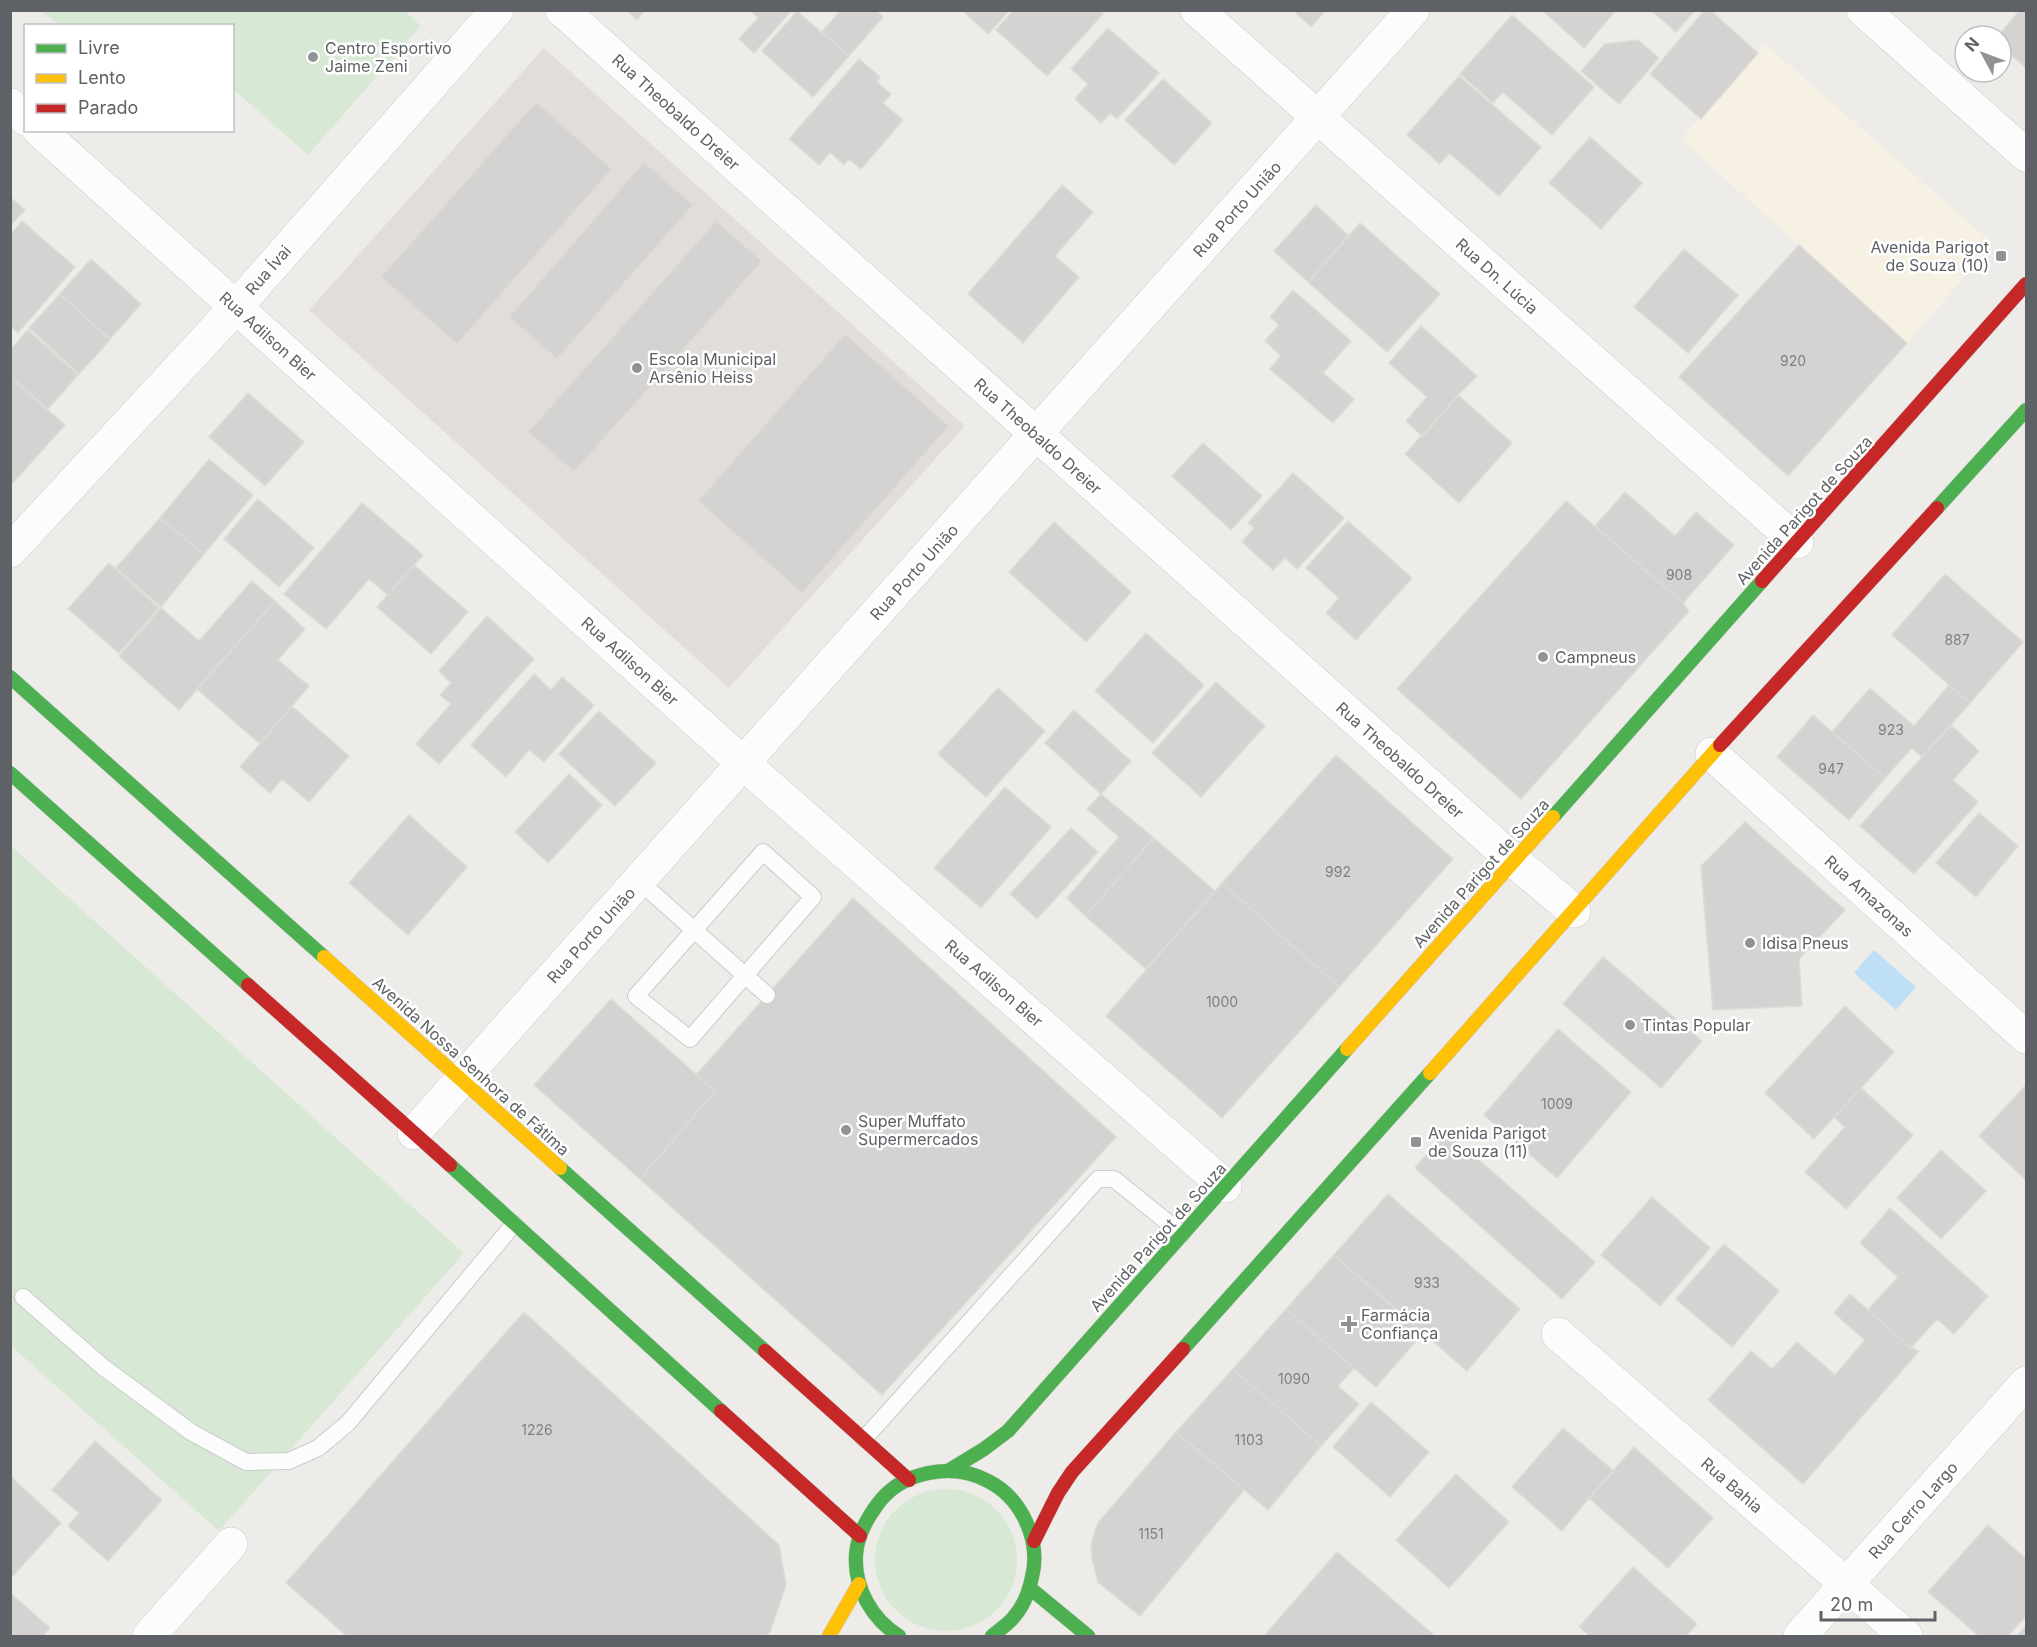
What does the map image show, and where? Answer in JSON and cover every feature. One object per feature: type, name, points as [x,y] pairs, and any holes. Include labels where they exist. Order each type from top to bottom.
[{"type":"main road","name":"Avenida Parigot de Souza","points":[[948,1471],[1008,1431],[2026,284]]},
{"type":"main road","name":"Avenida Parigot de Souza","points":[[1034,1541],[1058,1493],[1072,1472],[1524,969],[1712,754],[2026,410]]},
{"type":"main road","name":"Avenida Nossa Senhora de Fátima","points":[[10,677],[909,1480]]},
{"type":"main road","points":[[10,773],[140,886],[860,1536]]},
{"type":"main road","name":"Avenida Parigot de Souza","points":[[899,1636],[878,1618],[859,1584],[856,1559],[860,1536],[870,1513],[885,1495],[903,1482],[925,1473],[948,1471],[973,1474],[996,1485],[1014,1501],[1026,1520],[1034,1541],[1036,1565],[1031,1589],[1021,1609],[1003,1630],[992,1636]]},
{"type":"main road","points":[[829,1636],[859,1584]]},
{"type":"main road","points":[[1031,1589],[1088,1636]]},
{"type":"street","name":"Rua Ívai","points":[[10,551],[236,307],[497,10]]},
{"type":"street","name":"Rua Theobaldo Dreier","points":[[562,10],[1514,861],[1574,911]]},
{"type":"street","name":"Rua Dn. Lúcia","points":[[1197,10],[1797,542]]},
{"type":"street","name":"Rua Porto União","points":[[414,1133],[1413,10]]},
{"type":"street","points":[[1863,10],[2026,155]]},
{"type":"street","points":[[10,105],[24,117]]},
{"type":"street","name":"Rua Adilson Bier","points":[[41,132],[743,764],[1226,1186]]},
{"type":"street","name":"Rua Amazonas","points":[[1712,754],[2026,1037]]},
{"type":"street","name":"Rua Bahia","points":[[1558,1334],[1906,1636]]},
{"type":"street","name":"Rua Cerro Largo","points":[[1800,1636],[2026,1383]]},
{"type":"street","points":[[148,1636],[231,1544]]},
{"type":"lane","points":[[763,852],[813,897],[690,1039],[636,996],[694,930],[763,852]]},
{"type":"lane","points":[[639,881],[767,995]]},
{"type":"lane","points":[[864,1439],[1098,1179],[1114,1179],[1182,1234]]},
{"type":"lane","points":[[23,1297],[103,1367],[190,1432],[246,1462],[289,1461],[318,1448],[348,1423],[514,1224]]},
{"type":"shaded area","points":[[1765,44],[1993,244],[1907,343],[1681,139]]},
{"type":"shaded area","name":"Escola Municipal Arsênio Heiss","points":[[544,48],[965,426],[729,688],[309,310]]},
{"type":"green space","name":"Centro Esportivo Jaime Zeni","points":[[404,10],[421,26],[308,155],[234,90],[234,24],[58,24],[42,11]]},
{"type":"green space","points":[[11,846],[464,1253],[219,1531],[11,1346]]},
{"type":"green space","points":[[946,1489],[973,1494],[996,1510],[1012,1533],[1017,1560],[1012,1587],[996,1610],[973,1626],[946,1631],[919,1626],[896,1610],[880,1587],[875,1560],[880,1533],[896,1510],[919,1494]]},
{"type":"water","points":[[1874,950],[1916,987],[1896,1010],[1854,973]]},
{"type":"building","points":[[626,10],[645,10],[637,20]]},
{"type":"building","points":[[750,10],[792,10],[754,53],[739,39],[758,18]]},
{"type":"building","points":[[841,10],[875,10],[883,17],[849,56],[822,32]]},
{"type":"building","points":[[962,10],[1010,10],[988,34]]},
{"type":"building","points":[[1014,10],[1100,10],[1103,14],[1047,76],[996,30]]},
{"type":"building","points":[[1293,10],[1326,10],[1311,27]]},
{"type":"building","points":[[1542,10],[1616,10],[1584,48]]},
{"type":"building","points":[[1651,10],[1695,10],[1676,32]]},
{"type":"building","points":[[1705,10],[1710,10],[1758,53],[1701,119],[1650,74]]},
{"type":"building","points":[[2020,10],[2026,10],[2026,68],[2013,57],[2013,24],[2008,24]]},
{"type":"building","points":[[797,11],[849,56],[813,97],[762,51]]},
{"type":"building","points":[[1512,15],[1594,87],[1552,135],[1503,92],[1493,103],[1460,74]]},
{"type":"building","points":[[1108,28],[1159,73],[1117,119],[1110,113],[1101,123],[1075,99],[1088,84],[1071,69]]},
{"type":"building","points":[[1638,40],[1659,58],[1619,104],[1581,71],[1605,44]]},
{"type":"building","points":[[859,59],[880,77],[877,82],[891,94],[883,103],[903,120],[861,169],[849,159],[844,165],[830,152],[819,165],[789,139]]},
{"type":"building","points":[[1459,76],[1541,147],[1499,196],[1449,153],[1440,164],[1407,135]]},
{"type":"building","points":[[1163,79],[1212,123],[1174,165],[1125,120]]},
{"type":"building","points":[[536,102],[612,169],[457,344],[381,277]]},
{"type":"building","points":[[1590,137],[1642,183],[1601,229],[1549,183]]},
{"type":"building","points":[[644,162],[693,205],[557,359],[509,317]]},
{"type":"building","points":[[1062,185],[1093,212],[1055,256],[1079,277],[1023,343],[968,294]]},
{"type":"building","points":[[10,197],[25,210],[10,226]]},
{"type":"building","points":[[1316,205],[1349,236],[1308,282],[1274,251]]},
{"type":"building","points":[[22,221],[75,267],[18,333],[10,326],[10,235]]},
{"type":"building","points":[[716,221],[762,261],[574,472],[528,432]]},
{"type":"building","points":[[1360,223],[1440,294],[1387,352],[1308,282]]},
{"type":"building","points":[[1799,245],[1907,343],[1788,476],[1679,377]]},
{"type":"building","points":[[1684,249],[1738,295],[1688,353],[1634,307]]},
{"type":"building","points":[[91,259],[141,304],[110,339],[60,294]]},
{"type":"building","points":[[1293,290],[1351,341],[1323,373],[1354,399],[1333,423],[1270,369],[1281,356],[1265,341],[1279,325],[1270,317]]},
{"type":"building","points":[[60,294],[110,340],[79,374],[29,328]]},
{"type":"building","points":[[1421,326],[1477,376],[1423,437],[1406,421],[1427,397],[1389,363]]},
{"type":"building","points":[[28,330],[78,375],[47,410],[10,376],[10,350]]},
{"type":"building","points":[[845,334],[949,426],[802,593],[698,501]]},
{"type":"building","points":[[10,376],[65,425],[10,486]]},
{"type":"building","points":[[248,393],[304,442],[265,486],[209,437]]},
{"type":"building","points":[[1458,395],[1512,443],[1459,503],[1405,454]]},
{"type":"building","points":[[1203,443],[1262,496],[1231,530],[1172,476]]},
{"type":"building","points":[[209,459],[253,495],[204,554],[160,518]]},
{"type":"building","points":[[1293,473],[1344,518],[1297,569],[1285,558],[1273,570],[1242,542],[1254,528],[1248,523]]},
{"type":"building","points":[[1625,492],[1675,536],[1696,512],[1734,545],[1683,603],[1595,526]]},
{"type":"building","points":[[258,499],[314,548],[279,587],[224,539]]},
{"type":"building","points":[[1566,501],[1683,603],[1689,611],[1521,799],[1397,689]]},
{"type":"building","points":[[362,503],[423,555],[388,595],[369,579],[326,629],[284,594]]},
{"type":"building","points":[[160,518],[204,554],[161,607],[116,568]]},
{"type":"building","points":[[1348,521],[1412,578],[1356,640],[1326,613],[1339,598],[1306,568]]},
{"type":"building","points":[[1054,522],[1131,592],[1086,642],[1009,572]]},
{"type":"building","points":[[109,563],[159,608],[119,653],[68,609]]},
{"type":"building","points":[[414,565],[468,612],[431,654],[377,607]]},
{"type":"building","points":[[1945,574],[2023,642],[1970,703],[1892,635]]},
{"type":"building","points":[[252,581],[275,601],[179,710],[119,656],[161,608],[199,641]]},
{"type":"building","points":[[275,601],[305,629],[278,660],[309,686],[260,744],[197,689]]},
{"type":"building","points":[[487,616],[534,659],[439,764],[416,744],[451,704],[440,695],[451,683],[439,671]]},
{"type":"building","points":[[1146,633],[1204,685],[1153,743],[1095,691]]},
{"type":"building","points":[[534,674],[551,690],[562,677],[594,705],[544,762],[529,750],[506,777],[471,745]]},
{"type":"building","points":[[1216,682],[1265,726],[1201,797],[1152,753]]},
{"type":"building","points":[[1949,685],[1970,703],[1922,757],[1912,748],[1885,778],[1832,732],[1870,688],[1914,726]]},
{"type":"building","points":[[998,688],[1045,731],[986,797],[938,754]]},
{"type":"building","points":[[292,706],[349,756],[309,802],[282,779],[270,793],[240,767]]},
{"type":"building","points":[[1074,710],[1131,761],[1101,794],[1045,743]]},
{"type":"building","points":[[599,711],[656,763],[615,806],[559,754]]},
{"type":"building","points":[[1813,715],[1885,778],[1849,820],[1777,757]]},
{"type":"building","points":[[1951,725],[1979,751],[1953,780],[1978,802],[1914,874],[1860,826]]},
{"type":"building","points":[[1336,755],[1453,859],[1339,987],[1222,883]]},
{"type":"building","points":[[569,774],[602,805],[548,863],[515,832]]},
{"type":"building","points":[[1005,787],[1051,827],[981,908],[934,868]]},
{"type":"building","points":[[1101,794],[1154,838],[1085,916],[1067,898],[1119,837],[1087,809]]},
{"type":"building","points":[[1979,813],[2018,846],[1976,897],[1936,863]]},
{"type":"building","points":[[409,815],[467,867],[408,935],[349,883]]},
{"type":"building","points":[[1745,822],[1845,910],[1799,959],[1802,1006],[1713,1010],[1701,866]]},
{"type":"building","points":[[1071,828],[1098,852],[1037,919],[1010,894]]},
{"type":"building","points":[[1154,838],[1215,891],[1146,969],[1085,916]]},
{"type":"building","points":[[1222,883],[1339,987],[1222,1118],[1106,1016]]},
{"type":"building","points":[[853,898],[1116,1137],[882,1395],[640,1179],[715,1091],[696,1075]]},
{"type":"building","points":[[1603,957],[1702,1041],[1661,1088],[1563,1004]]},
{"type":"building","points":[[611,999],[715,1091],[640,1179],[534,1085]]},
{"type":"building","points":[[1845,1006],[1894,1052],[1814,1139],[1765,1093]]},
{"type":"building","points":[[1558,1029],[1631,1092],[1557,1178],[1484,1115]]},
{"type":"building","points":[[2026,1085],[2026,1180],[1979,1136]]},
{"type":"building","points":[[1861,1088],[1913,1135],[1846,1209],[1805,1172],[1845,1127],[1834,1117]]},
{"type":"building","points":[[1446,1131],[1595,1262],[1562,1299],[1415,1168]]},
{"type":"building","points":[[1941,1150],[1986,1191],[1941,1239],[1897,1198]]},
{"type":"building","points":[[1388,1194],[1520,1309],[1467,1371],[1334,1255]]},
{"type":"building","points":[[1652,1197],[1710,1248],[1660,1306],[1601,1255]]},
{"type":"building","points":[[1890,1208],[1988,1296],[1954,1334],[1937,1319],[1911,1348],[1868,1310],[1898,1277],[1860,1243]]},
{"type":"building","points":[[1724,1244],[1779,1291],[1732,1347],[1676,1299]]},
{"type":"building","points":[[1334,1255],[1423,1333],[1376,1387],[1286,1309]]},
{"type":"building","points":[[1850,1294],[1911,1348],[1919,1351],[1803,1484],[1708,1400],[1751,1351],[1772,1369],[1797,1342],[1835,1375],[1865,1340],[1834,1313]]},
{"type":"building","points":[[1286,1309],[1354,1368],[1338,1386],[1359,1404],[1321,1446],[1233,1369]]},
{"type":"building","points":[[524,1312],[779,1545],[786,1585],[770,1632],[766,1636],[347,1636],[286,1583]]},
{"type":"building","points":[[1233,1369],[1321,1446],[1268,1510],[1176,1432]]},
{"type":"building","points":[[1371,1402],[1429,1452],[1390,1497],[1333,1447]]},
{"type":"building","points":[[1563,1428],[1614,1471],[1562,1531],[1512,1487]]},
{"type":"building","points":[[1176,1432],[1244,1490],[1140,1616],[1098,1582],[1091,1544],[1098,1523]]},
{"type":"building","points":[[95,1441],[162,1500],[108,1561],[68,1526],[79,1513],[52,1490]]},
{"type":"building","points":[[1634,1447],[1713,1518],[1668,1568],[1589,1498]]},
{"type":"building","points":[[1456,1474],[1509,1522],[1449,1588],[1396,1540]]},
{"type":"building","points":[[10,1476],[61,1523],[10,1579]]},
{"type":"building","points":[[1988,1525],[2026,1559],[2026,1616],[2008,1636],[1979,1636],[1928,1592]]},
{"type":"building","points":[[1337,1552],[1435,1636],[1264,1636]]},
{"type":"building","points":[[1633,1567],[1697,1624],[1686,1636],[1590,1636],[1579,1627]]},
{"type":"building","points":[[10,1593],[50,1628],[43,1636],[10,1636]]},
{"type":"building","points":[[2026,1626],[2026,1636],[2017,1636]]},
{"type":"traffic: fast","points":[[1937,508],[2026,410]]},
{"type":"traffic: fast","points":[[1553,817],[1762,581]]},
{"type":"traffic: fast","points":[[10,677],[324,957]]},
{"type":"traffic: fast","points":[[10,773],[248,985]]},
{"type":"traffic: fast","points":[[948,1471],[1008,1431],[1347,1049]]},
{"type":"traffic: fast","points":[[1183,1349],[1430,1073]]},
{"type":"traffic: fast","points":[[450,1165],[721,1411]]},
{"type":"traffic: fast","points":[[560,1168],[765,1351]]},
{"type":"traffic: fast","points":[[899,1636],[873,1612],[862,1591],[856,1567],[858,1542],[869,1517],[887,1493],[913,1477],[943,1471],[974,1475],[1000,1489],[1019,1509],[1031,1535],[1034,1563],[1027,1594],[1013,1618],[992,1636]]},
{"type":"traffic: fast","points":[[1031,1589],[1088,1636]]},
{"type":"traffic: slow","points":[[1430,1073],[1720,745]]},
{"type":"traffic: slow","points":[[1347,1049],[1553,817]]},
{"type":"traffic: slow","points":[[324,957],[560,1168]]},
{"type":"traffic: slow","points":[[829,1636],[859,1584]]},
{"type":"traffic: jam","points":[[1762,581],[2026,284]]},
{"type":"traffic: jam","points":[[1720,745],[1937,508]]},
{"type":"traffic: jam","points":[[248,985],[450,1165]]},
{"type":"traffic: jam","points":[[1034,1541],[1058,1493],[1072,1472],[1183,1349]]},
{"type":"traffic: jam","points":[[765,1351],[909,1480]]},
{"type":"traffic: jam","points":[[721,1411],[860,1536]]},
{"type":"place","name":"Centro Esportivo Jaime Zeni","points":[[313,57]]},
{"type":"place","name":"Avenida Parigot de Souza (10)","points":[[2001,256]]},
{"type":"place","name":"Escola Municipal Arsênio Heiss","points":[[637,368]]},
{"type":"place","name":"Campneus","points":[[1543,657]]},
{"type":"place","name":"Idisa Pneus","points":[[1750,943]]},
{"type":"place","name":"Tintas Popular","points":[[1630,1025]]},
{"type":"place","name":"Super Muffato Supermercados","points":[[846,1130]]},
{"type":"place","name":"Avenida Parigot de Souza (11)","points":[[1416,1142]]},
{"type":"place","name":"Farmácia Confiança","points":[[1349,1324]]}]
